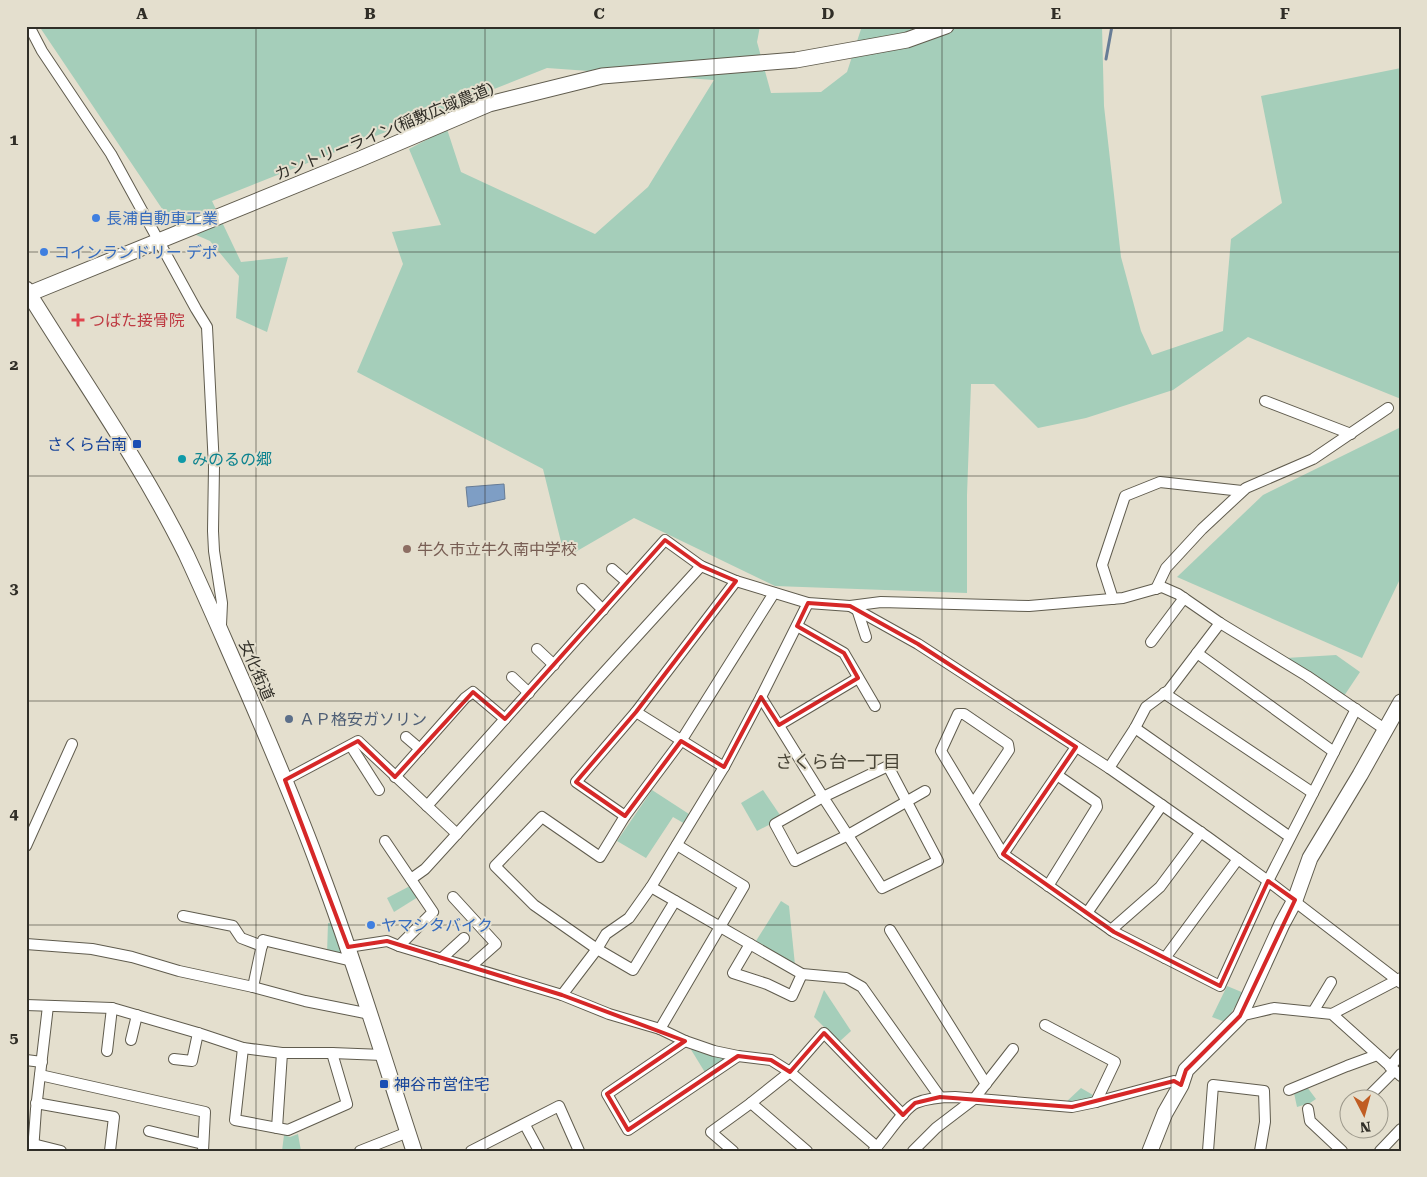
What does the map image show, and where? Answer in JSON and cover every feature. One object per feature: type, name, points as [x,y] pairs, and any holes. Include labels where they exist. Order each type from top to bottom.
[{"type":"street","points":[[29,26],[42,52],[111,154],[207,327],[214,467],[214,552],[222,603],[220,630]]},
{"type":"street","name":"カントリーライン(稲敷広域農道)","points":[[27,293],[160,242],[489,104],[602,76],[796,60],[907,40],[946,26]]},
{"type":"street","name":"女化街道","points":[[27,293],[122,439],[152,490],[185,554],[220,630],[285,780],[321,871],[414,1151]]},
{"type":"street","points":[[1265,402],[1351,434]]},
{"type":"street","points":[[1156,589],[1166,568],[1202,529],[1242,491],[1313,459],[1388,408]]},
{"type":"street","points":[[1113,599],[1102,565],[1125,496],[1160,482],[1242,491]]},
{"type":"street","points":[[427,806],[665,540],[701,566],[736,581],[808,603],[854,607],[881,602],[1029,606],[1123,598],[1162,587],[1184,598],[1220,623],[1307,676],[1386,730]]},
{"type":"street","points":[[411,879],[425,869],[701,566]]},
{"type":"street","points":[[612,569],[627,582]]},
{"type":"street","points":[[625,816],[576,782],[636,712],[736,581]]},
{"type":"street","points":[[582,589],[603,610]]},
{"type":"street","points":[[675,901],[633,970],[597,949],[534,905],[495,866],[542,817],[600,857],[625,816],[681,741],[774,593]]},
{"type":"street","points":[[1151,642],[1184,598]]},
{"type":"street","points":[[562,995],[606,934],[629,918],[677,845],[724,767],[808,603]]},
{"type":"street","points":[[854,607],[866,637]]},
{"type":"street","points":[[854,607],[918,644],[1108,768],[1295,900],[1399,980],[1332,1014],[1274,1008],[1240,1016]]},
{"type":"street","points":[[1108,768],[1135,728],[1146,707],[1169,690],[1220,623]]},
{"type":"street","points":[[797,626],[844,653],[875,706]]},
{"type":"street","points":[[537,650],[554,664]]},
{"type":"street","points":[[1197,653],[1334,752]]},
{"type":"street","points":[[512,677],[529,693]]},
{"type":"street","points":[[779,725],[858,678]]},
{"type":"street","points":[[396,777],[473,692],[505,719]]},
{"type":"street","points":[[1164,693],[1313,793]]},
{"type":"street","points":[[761,697],[779,725],[824,797],[848,835],[882,888],[938,860],[907,802],[888,766],[824,797],[775,824],[795,861],[848,835],[907,802],[925,791]]},
{"type":"street","points":[[973,804],[1009,750],[1008,744],[964,714],[958,714],[941,751],[1003,854],[1112,930],[1220,986],[1268,881],[1356,709]]},
{"type":"street","points":[[1150,1151],[1165,1113],[1181,1085],[1186,1070],[1240,1016],[1295,900],[1310,858],[1399,710]]},
{"type":"street","points":[[636,712],[724,767]]},
{"type":"street","points":[[1135,728],[1290,837]]},
{"type":"street","points":[[406,737],[420,749]]},
{"type":"street","points":[[285,780],[358,741],[457,834]]},
{"type":"street","points":[[26,846],[72,744]]},
{"type":"street","points":[[351,746],[379,790]]},
{"type":"street","points":[[1003,854],[1076,747]]},
{"type":"street","points":[[1048,886],[1097,807],[1096,802],[1056,775]]},
{"type":"street","points":[[1087,913],[1162,805]]},
{"type":"street","points":[[1112,930],[1160,887],[1201,832]]},
{"type":"street","points":[[385,841],[433,912],[399,946]]},
{"type":"street","points":[[660,1029],[744,886],[677,845]]},
{"type":"street","points":[[1165,958],[1238,859]]},
{"type":"street","points":[[651,886],[802,974],[846,978],[862,987],[940,1098]]},
{"type":"street","points":[[453,896],[496,944],[470,967]]},
{"type":"street","points":[[183,916],[233,926],[241,938],[262,946]]},
{"type":"street","points":[[890,930],[986,1084]]},
{"type":"street","points":[[441,959],[464,938]]},
{"type":"street","points":[[253,987],[263,940],[350,954],[387,941],[562,995],[609,1014],[660,1029],[685,1041],[714,1051],[771,1060],[790,1072],[875,1149],[915,1103],[955,1097],[1072,1107],[1174,1082],[1181,1085]]},
{"type":"street","points":[[26,944],[92,949],[132,957],[179,971],[253,987],[305,1001],[370,1014]]},
{"type":"street","points":[[750,944],[733,973],[767,984],[792,996],[802,974]]},
{"type":"street","points":[[1313,1012],[1331,982]]},
{"type":"street","points":[[26,1004],[112,1008],[243,1048],[282,1053],[383,1055]]},
{"type":"street","points":[[48,1006],[42,1062],[33,1107],[33,1147],[62,1151]]},
{"type":"street","points":[[107,1051],[112,1008]]},
{"type":"street","points":[[1332,1014],[1395,1071]]},
{"type":"street","points":[[131,1040],[137,1015]]},
{"type":"street","points":[[1045,1025],[1115,1062],[1096,1102]]},
{"type":"street","points":[[733,1151],[711,1132],[790,1072],[824,1032],[903,1115]]},
{"type":"street","points":[[174,1059],[192,1061],[198,1033]]},
{"type":"street","points":[[685,1041],[607,1094],[628,1130],[738,1056]]},
{"type":"street","points":[[243,1048],[236,1120],[288,1130],[347,1104],[332,1053]]},
{"type":"street","points":[[913,1151],[936,1128],[974,1099],[1013,1049]]},
{"type":"street","points":[[277,1128],[282,1053]]},
{"type":"street","points":[[1375,1090],[1395,1071],[1401,1054]]},
{"type":"street","points":[[1289,1090],[1377,1055]]},
{"type":"street","points":[[26,1060],[42,1062]]},
{"type":"street","points":[[40,1075],[205,1112],[203,1147],[149,1131]]},
{"type":"street","points":[[1208,1151],[1213,1085],[1264,1091],[1265,1122],[1260,1151]]},
{"type":"street","points":[[751,1103],[807,1151]]},
{"type":"street","points":[[471,1151],[559,1106],[579,1151]]},
{"type":"street","points":[[33,1107],[114,1117],[110,1151]]},
{"type":"street","points":[[1308,1108],[1310,1121],[1342,1151]]},
{"type":"street","points":[[525,1125],[539,1151]]},
{"type":"street","points":[[1380,1151],[1401,1129]]},
{"type":"street","points":[[360,1151],[408,1132]]},
{"type":"highlighted area","points":[[665,540],[701,566],[736,581],[636,712],[576,782],[625,816],[681,741],[724,767],[761,697],[779,725],[858,678],[844,653],[797,626],[808,603],[850,606],[918,644],[1076,747],[1003,854],[1114,932],[1220,986],[1268,881],[1295,900],[1240,1016],[1186,1070],[1181,1085],[1174,1081],[1072,1107],[940,1097],[915,1103],[903,1115],[824,1033],[790,1072],[771,1060],[738,1056],[628,1130],[607,1094],[685,1041],[562,995],[387,941],[348,947],[285,780],[358,741],[395,777],[473,692],[505,719]]},
{"type":"green space","points":[[39,26],[760,26],[757,42],[771,93],[821,92],[847,72],[862,26],[1102,26],[1104,106],[1121,257],[1141,331],[1152,355],[1223,331],[1231,239],[1282,203],[1261,96],[1401,68],[1401,399],[1248,337],[1173,390],[1086,418],[1038,428],[994,384],[971,384],[967,495],[967,593],[775,586],[634,518],[565,558],[543,469],[357,372],[403,264],[392,232],[441,225],[409,149],[447,129],[461,172],[595,234],[648,187],[714,80],[547,68],[212,201],[241,262],[288,257],[267,332],[236,318],[239,276],[210,241],[173,225]]},
{"type":"green space","points":[[1401,427],[1401,577],[1362,658],[1177,577],[1263,495]]},
{"type":"green space","points":[[1336,655],[1360,672],[1344,696],[1286,658]]},
{"type":"green space","points":[[652,790],[692,816],[687,825],[673,817],[646,858],[617,841]]},
{"type":"green space","points":[[763,790],[782,818],[757,831],[741,803]]},
{"type":"green space","points":[[410,886],[418,897],[394,912],[387,898]]},
{"type":"green space","points":[[781,901],[789,906],[795,965],[756,941]]},
{"type":"green space","points":[[328,923],[331,923],[343,953],[339,957],[327,954]]},
{"type":"green space","points":[[1227,986],[1244,993],[1225,1022],[1212,1017]]},
{"type":"green space","points":[[824,990],[851,1031],[839,1042],[814,1017]]},
{"type":"green space","points":[[690,1048],[724,1057],[726,1061],[706,1074]]},
{"type":"green space","points":[[1307,1087],[1316,1099],[1297,1107],[1294,1093]]},
{"type":"green space","points":[[1081,1088],[1093,1095],[1092,1101],[1064,1104]]},
{"type":"green space","points":[[298,1134],[301,1151],[282,1151],[284,1135],[290,1137]]},
{"type":"water","points":[[504,484],[505,499],[468,507],[466,487]]},
{"type":"waterway","points":[[1106,59],[1112,26]]},
{"type":"place","name":"長浦自動車工業","points":[[96,218]]},
{"type":"place","name":"コインランドリー デポ","points":[[44,252]]},
{"type":"place","name":"つばた接骨院","points":[[78,320]]},
{"type":"place","name":"さくら台南","points":[[137,444]]},
{"type":"place","name":"みのるの郷","points":[[182,459]]},
{"type":"place","name":"牛久市立牛久南中学校","points":[[407,549]]},
{"type":"place","name":"ＡＰ格安ガソリン","points":[[289,719]]},
{"type":"place","name":"ヤマシタバイク","points":[[371,925]]},
{"type":"place","name":"神谷市営住宅","points":[[384,1084]]},
{"type":"district","name":"さくら台一丁目","points":[[838,762]]}]
